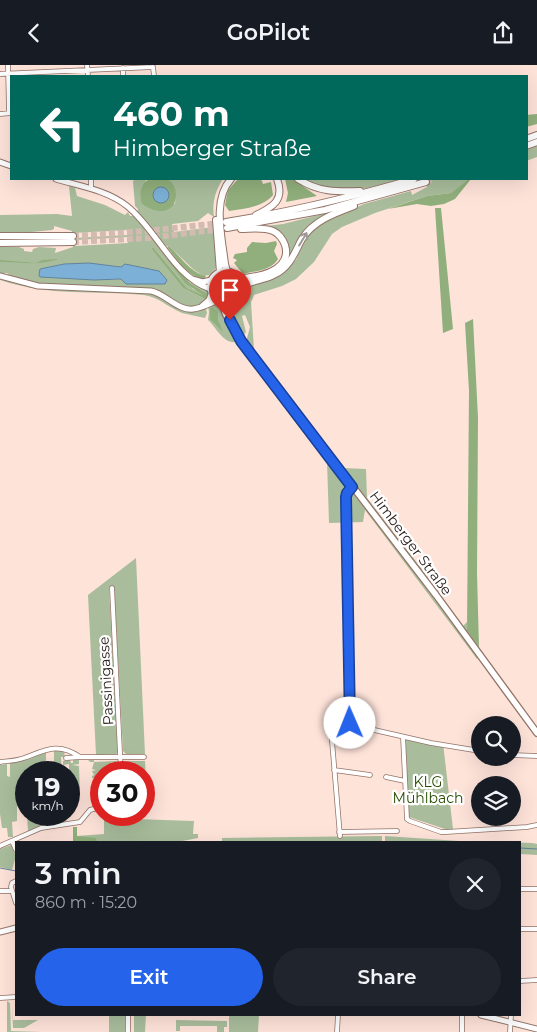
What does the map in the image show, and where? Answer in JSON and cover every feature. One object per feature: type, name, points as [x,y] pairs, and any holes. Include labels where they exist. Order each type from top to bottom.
[{"type":"highway","points":[[223,272],[215,208],[218,190],[224,180]]},
{"type":"highway","points":[[223,272],[225,264],[220,199],[226,184],[230,180]]},
{"type":"highway","points":[[228,226],[268,209],[278,199],[280,187],[277,180]]},
{"type":"highway","points":[[300,180],[314,187],[332,192],[376,193]]},
{"type":"highway","points":[[228,226],[325,210],[411,180]]},
{"type":"highway","points":[[249,218],[426,182]]},
{"type":"highway","points":[[240,287],[246,283],[277,274],[283,270],[289,264],[307,232],[314,225],[376,193]]},
{"type":"highway","points":[[228,226],[273,231],[279,235],[286,247],[284,261],[275,270],[238,279]]},
{"type":"highway","points":[[0,236],[73,239],[0,243]]},
{"type":"main road","points":[[68,181],[114,198],[133,212],[184,273],[198,285],[211,291],[220,301]]},
{"type":"main road","points":[[0,276],[38,286],[151,291],[165,296],[184,309],[195,309],[220,301],[230,301],[237,295],[240,287],[238,279],[233,274],[223,272],[211,280],[192,279]]},
{"type":"main road","points":[[200,308],[209,300],[211,280]]},
{"type":"main road","name":"Himberger Straße","points":[[220,301],[241,341],[436,595],[537,733]]},
{"type":"main road","name":"Himberger Straße","points":[[230,301],[230,320]]},
{"type":"main road","points":[[0,932],[15,928]]},
{"type":"main road","points":[[486,1016],[537,1029]]},
{"type":"street","points":[[0,113],[10,113],[8,65]]},
{"type":"street","points":[[0,74],[87,67],[123,68],[153,66]]},
{"type":"street","points":[[123,68],[123,75]]},
{"type":"street","points":[[91,180],[92,189]]},
{"type":"street","points":[[347,726],[350,723],[346,497],[352,487]]},
{"type":"street","name":"Passinigasse","points":[[112,588],[121,758]]},
{"type":"street","points":[[398,831],[339,834],[331,729],[333,725],[370,729],[471,749]]},
{"type":"street","points":[[403,737],[408,819],[423,826],[446,832],[537,825]]},
{"type":"street","points":[[0,762],[20,759],[50,748],[67,751],[80,757]]},
{"type":"street","points":[[521,755],[537,755]]},
{"type":"street","points":[[66,758],[144,757]]},
{"type":"street","points":[[334,770],[370,775]]},
{"type":"street","points":[[386,777],[406,781]]},
{"type":"street","points":[[1,845],[46,826],[80,823],[90,810]]},
{"type":"street","points":[[12,841],[15,848]]},
{"type":"street","points":[[15,882],[12,883],[15,900]]},
{"type":"street","points":[[521,889],[537,889]]},
{"type":"street","points":[[0,891],[12,891]]},
{"type":"street","points":[[521,929],[537,929]]},
{"type":"street","points":[[521,981],[537,980]]},
{"type":"street","points":[[0,998],[15,997]]},
{"type":"street","points":[[128,1016],[128,1032]]},
{"type":"street","points":[[337,1032],[338,1016]]},
{"type":"street","points":[[462,1016],[462,1032]]},
{"type":"street","points":[[510,1016],[510,1032]]},
{"type":"green space","points":[[537,114],[537,124],[528,126],[528,115]]},
{"type":"green space","points":[[537,146],[537,157],[528,160],[528,149]]},
{"type":"green space","points":[[148,180],[145,181],[175,204],[174,186],[167,180],[222,180],[215,197],[214,217],[208,213],[198,221],[172,224],[174,232],[214,227],[217,267],[209,275],[203,276],[169,246],[166,246],[137,212],[133,181]]},
{"type":"green space","points":[[168,180],[172,182],[176,195],[175,202],[171,208],[164,211],[154,210],[142,204],[141,190],[147,181]]},
{"type":"green space","points":[[237,180],[261,180],[263,184],[271,182],[273,195],[259,205],[229,211],[225,205],[228,190]]},
{"type":"green space","points":[[285,180],[294,180],[317,196],[286,202],[288,193]]},
{"type":"green space","points":[[304,180],[397,180],[347,191],[327,189]]},
{"type":"green space","points":[[425,180],[469,180],[451,193],[427,196],[375,213],[342,227],[332,234],[314,262],[296,279],[282,286],[254,295],[251,302],[254,350],[343,468],[366,469],[367,498],[463,626],[467,622],[467,631],[483,653],[477,659],[365,510],[363,522],[329,523],[327,461],[332,455],[246,342],[250,327],[245,315],[242,316],[246,332],[243,336],[231,314],[233,304],[243,289],[296,260],[306,236],[318,224],[364,204],[411,191],[412,195],[427,187]]},
{"type":"green space","points":[[470,180],[455,199],[444,204],[431,206],[417,204],[388,209],[427,196],[451,193]]},
{"type":"green space","points":[[69,186],[75,188],[77,196],[105,205],[125,215],[128,212],[130,216],[134,216],[190,282],[207,291],[207,299],[198,306],[186,306],[154,289],[40,284],[10,276],[7,273],[0,274],[0,247],[19,247],[24,249],[24,251],[32,252],[33,249],[39,247],[56,248],[55,253],[73,247],[72,231],[54,226],[52,230],[0,232],[0,215],[57,214],[72,216]],"holes":[[[128,230],[128,235],[75,238],[74,233]],[[127,237],[128,243],[75,246],[75,240]],[[153,247],[187,288],[203,295],[200,291],[193,289],[164,255],[190,283],[206,293],[205,299],[183,288]],[[64,264],[117,266],[165,284],[127,284],[121,279],[111,280],[40,269]]]},
{"type":"green space","points":[[435,208],[441,208],[453,329],[443,333]]},
{"type":"green space","points":[[335,211],[312,225],[306,231],[284,267],[269,276],[243,284],[242,281],[276,271],[286,259],[287,253],[284,240],[266,226],[283,224]]},
{"type":"green space","points":[[276,241],[277,244],[274,251],[278,259],[272,266],[243,274],[234,263],[237,260],[233,258],[235,254],[247,252],[247,248],[252,242],[266,243]]},
{"type":"green space","points":[[169,246],[191,268],[206,276],[205,278],[199,278],[188,272],[167,247]]},
{"type":"green space","points":[[153,247],[187,288],[203,295],[185,283],[164,255],[166,254],[190,283],[206,293],[207,297],[205,299],[183,288],[152,249]]},
{"type":"green space","points":[[59,259],[51,261],[36,263],[42,260]]},
{"type":"green space","points":[[0,260],[36,263],[0,262]]},
{"type":"green space","points":[[225,274],[234,277],[237,286],[234,295],[225,298],[216,295],[213,286],[216,277]]},
{"type":"green space","points":[[0,278],[44,288],[141,292],[162,298],[184,310],[194,312],[206,308],[207,313],[205,318],[182,313],[154,298],[144,295],[37,289],[0,280]]},
{"type":"green space","points":[[216,303],[220,304],[236,342],[231,342],[224,338],[208,320],[208,307]]},
{"type":"green space","points":[[212,307],[218,312],[218,320],[223,332],[210,319],[210,308]]},
{"type":"green space","points":[[473,319],[478,418],[477,573],[479,647],[467,631],[469,391],[465,323]]},
{"type":"green space","points":[[136,558],[145,754],[126,754],[123,751],[114,586],[109,587],[118,752],[116,754],[96,755],[88,595]]},
{"type":"green space","name":"KLG Mühlbach","points":[[405,736],[443,743],[453,829],[448,830],[409,817]]},
{"type":"green space","points":[[54,750],[64,751],[65,757],[61,757],[61,761],[54,761]]},
{"type":"green space","points":[[46,751],[46,761],[17,761]]},
{"type":"green space","points":[[15,761],[15,821],[12,822],[13,837],[8,837],[7,828],[2,828],[0,814],[0,765],[7,764],[7,776],[10,777],[10,762]]},
{"type":"green space","points":[[155,820],[194,821],[193,834],[198,834],[198,838],[182,841],[96,841],[77,836],[104,834],[104,826],[155,826]]},
{"type":"green space","points":[[28,826],[40,826],[28,831]]},
{"type":"green space","points":[[73,827],[77,827],[77,836],[96,838],[97,841],[73,841]]},
{"type":"green space","points":[[382,836],[382,841],[222,841],[222,838]]},
{"type":"green space","points":[[385,836],[459,841],[385,841]]},
{"type":"green space","points":[[521,843],[537,844],[537,855],[521,854]]},
{"type":"green space","points":[[11,845],[15,854],[12,870],[0,867],[0,849]]},
{"type":"green space","points":[[7,1001],[10,1003],[11,1031],[41,1032],[7,1032]]},
{"type":"green space","points":[[12,1006],[13,1020],[38,1020],[24,1028],[13,1028]]},
{"type":"green space","points":[[109,1016],[125,1016],[125,1032],[109,1032]]},
{"type":"green space","points":[[134,1016],[146,1016],[145,1032],[134,1032]]},
{"type":"green space","points":[[229,1016],[259,1016],[258,1032],[229,1032]]},
{"type":"green space","points":[[176,1020],[227,1021],[227,1027],[224,1027],[224,1032],[217,1032],[217,1026],[180,1026],[180,1031],[176,1031]]},
{"type":"water","points":[[158,187],[164,187],[169,192],[167,201],[158,203],[153,198],[153,192]]},
{"type":"water","points":[[89,263],[121,267],[125,264],[159,271],[167,280],[165,284],[126,284],[121,279],[94,280],[40,277],[39,275],[40,269],[64,264]]},
{"type":"waterway","points":[[521,848],[537,849]]},
{"type":"waterway","points":[[0,868],[15,871]]},
{"type":"tunnel","points":[[426,182],[432,180]]},
{"type":"tunnel","points":[[73,236],[147,231],[220,223]]},
{"type":"tunnel","points":[[73,242],[149,238],[221,229]]},
{"type":"route","points":[[230,320],[241,341],[352,487],[346,497],[350,723]]}]
